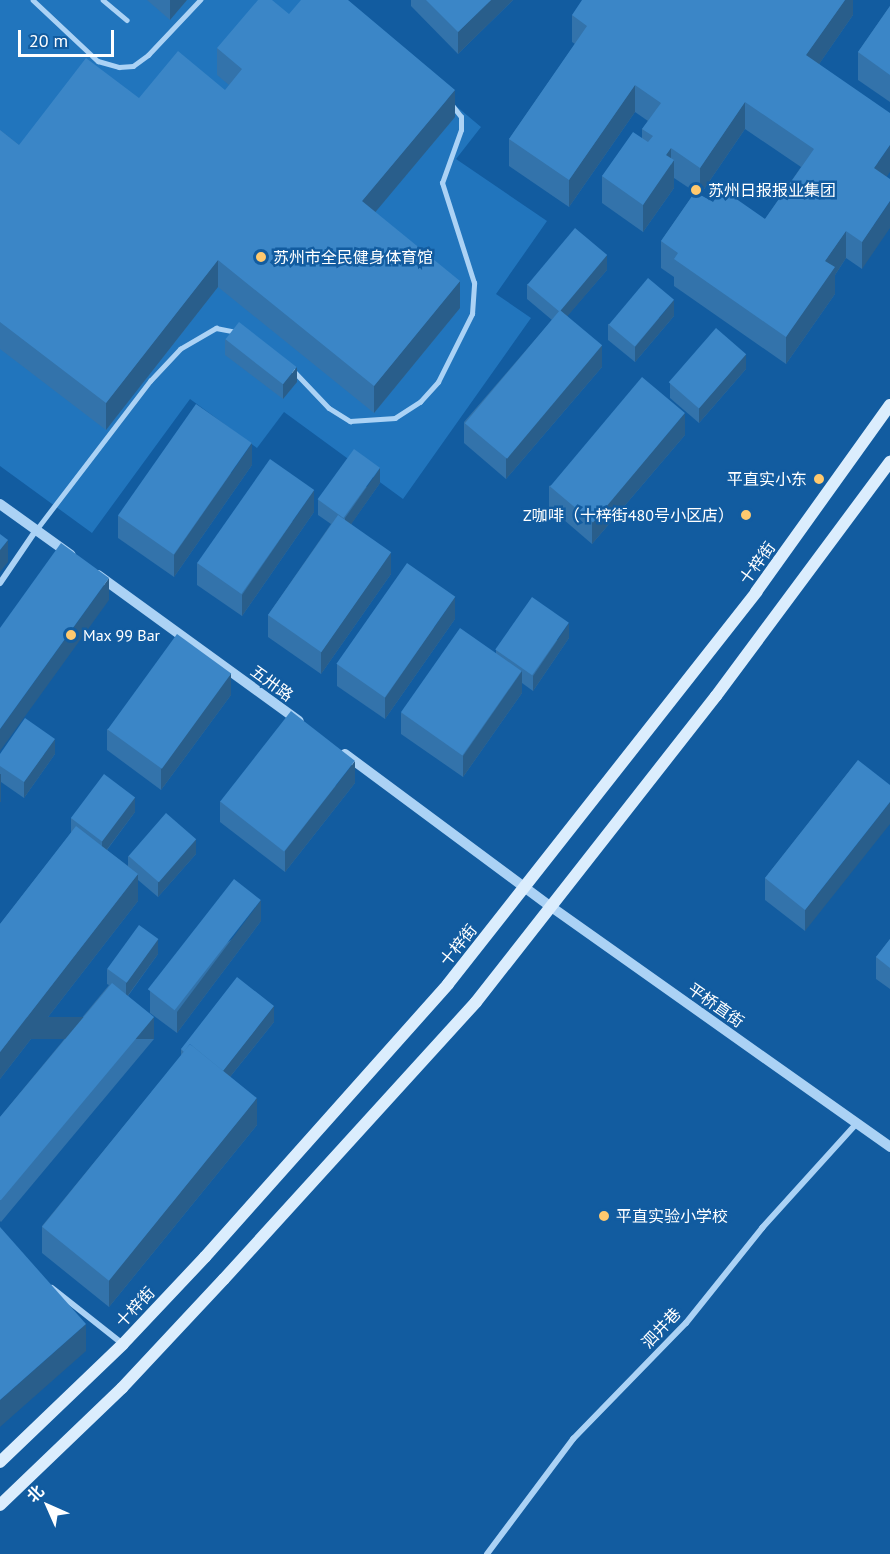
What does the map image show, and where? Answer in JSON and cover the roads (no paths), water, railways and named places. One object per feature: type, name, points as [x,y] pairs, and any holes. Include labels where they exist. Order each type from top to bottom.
[{"type":"main road","name":"十梓街","points":[[0,1462],[123,1344],[368,1078],[526,886],[756,592],[890,405]]},
{"type":"main road","points":[[0,1505],[122,1388],[326,1169],[476,1002],[759,640],[890,462]]},
{"type":"street","name":"五卅路","points":[[0,504],[305,726]]},
{"type":"street","points":[[0,583],[36,530]]},
{"type":"street","points":[[334,746],[526,886]]},
{"type":"street","name":"平桥直街","points":[[526,886],[550,906],[890,1147]]},
{"type":"street","name":"泗井巷","points":[[487,1554],[573,1439],[686,1323],[762,1228],[858,1123]]},
{"type":"street","points":[[44,1281],[123,1344]]},
{"type":"lane","points":[[33,0],[98,61],[119,67],[133,66],[148,55],[200,0]]},
{"type":"lane","points":[[103,0],[127,20]]},
{"type":"lane","points":[[289,366],[329,408],[350,421],[395,418],[420,402],[438,382],[472,314],[474,283],[442,183],[461,130],[461,117],[446,100]]},
{"type":"lane","points":[[36,530],[128,408],[180,349],[216,328],[244,336]]},
{"type":"place","name":"苏州日报报业集团","points":[[696,190]]},
{"type":"place","name":"苏州市全民健身体育馆","points":[[261,257]]},
{"type":"place","name":"平直实小东","points":[[819,479]]},
{"type":"place","name":"Z咖啡（十梓街480号小区店）","points":[[746,515]]},
{"type":"place","name":"Max 99 Bar","points":[[71,635]]},
{"type":"place","name":"平直实验小学校","points":[[604,1216]]}]
